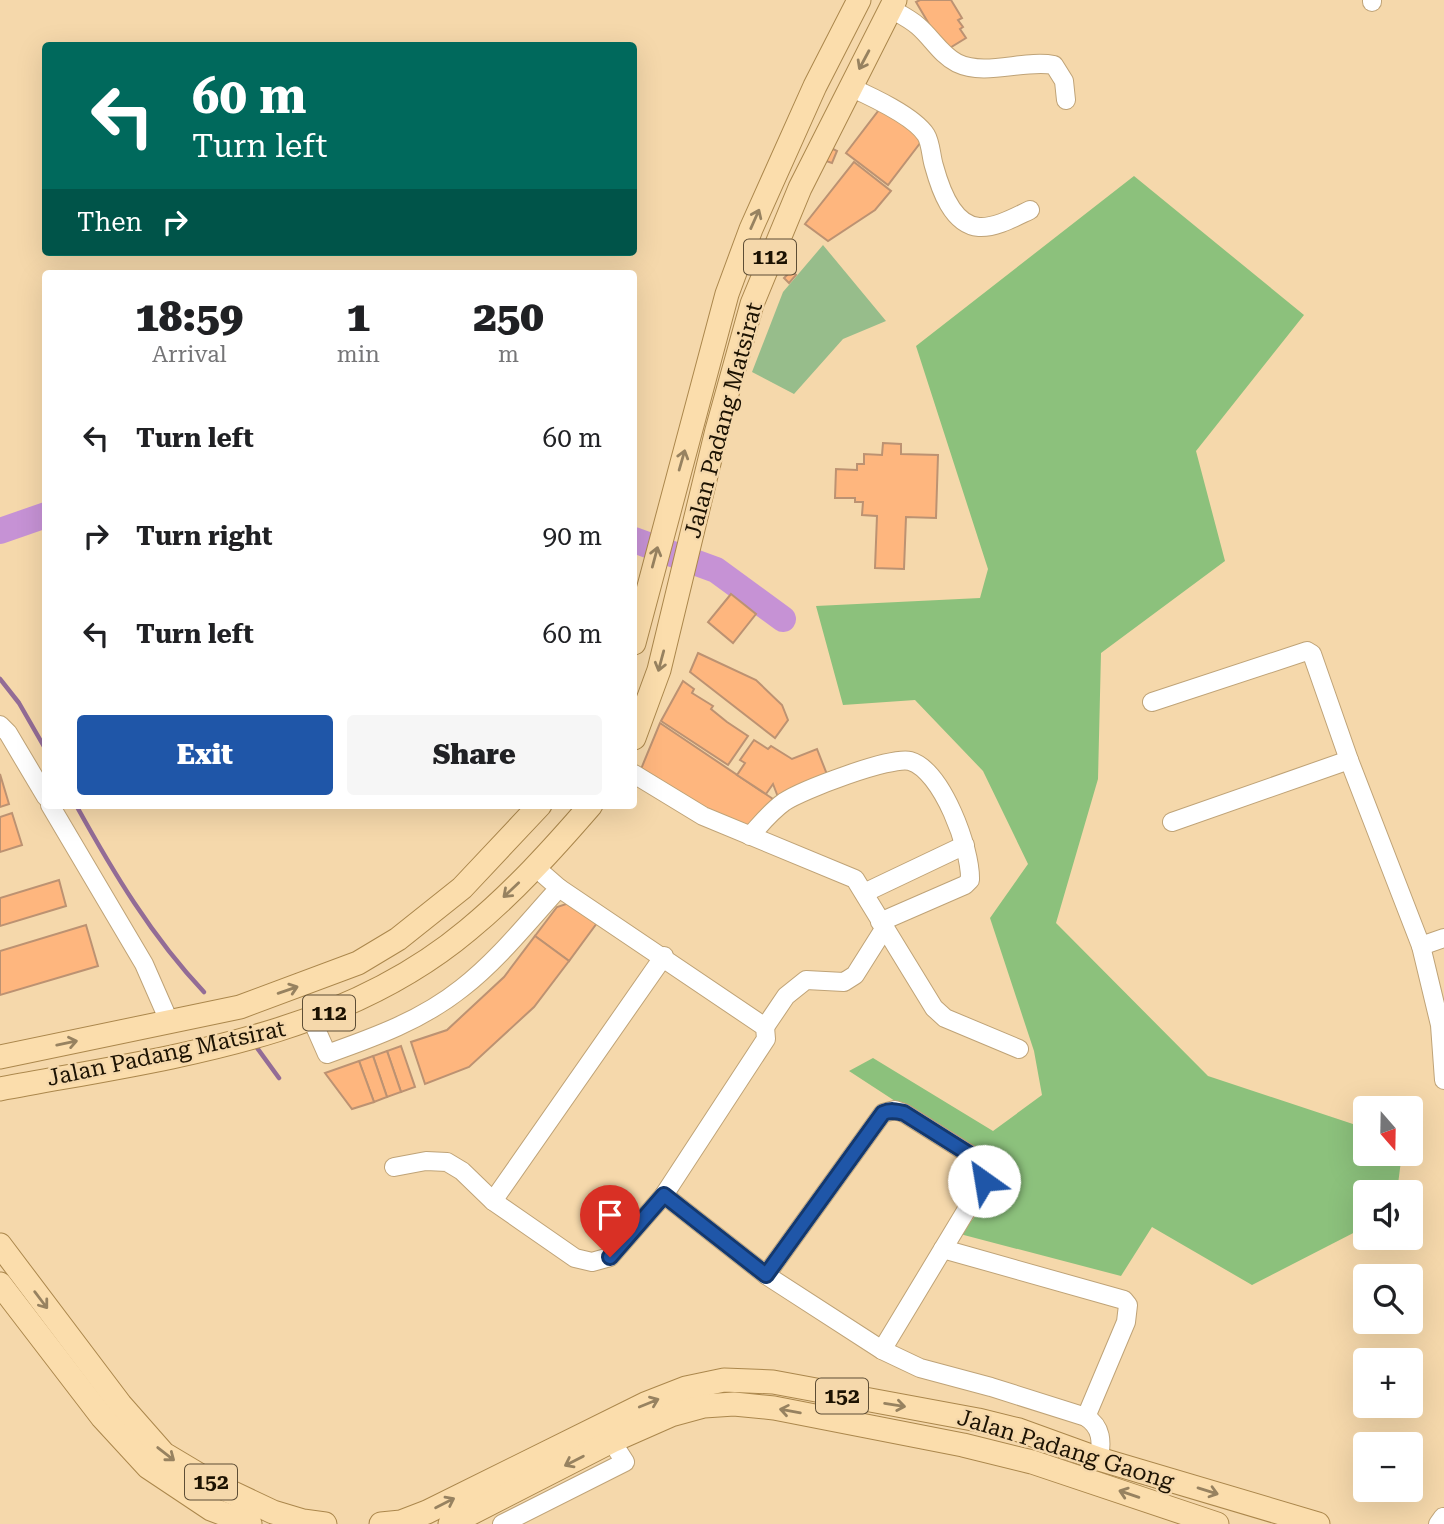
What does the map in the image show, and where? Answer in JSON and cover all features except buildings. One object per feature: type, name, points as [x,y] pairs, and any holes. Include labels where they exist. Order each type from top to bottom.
[{"type":"main road","name":"Jalan Padang Matsirat","points":[[637,630],[663,525],[727,294],[751,229],[815,86],[859,0]]},
{"type":"main road","name":"Jalan Padang Matsirat","points":[[637,730],[659,670],[717,430],[752,304],[776,240],[850,86],[893,4]]},
{"type":"main road","name":"Jalan Padang Matsirat","points":[[0,1057],[240,1007],[358,963],[398,939],[462,888],[536,809]]},
{"type":"main road","name":"Jalan Padang Matsirat","points":[[0,1088],[235,1043],[312,1020],[382,989],[468,931],[535,867],[587,809]]},
{"type":"main road","points":[[129,1030],[136,1063]]},
{"type":"main road","name":"152","points":[[0,1245],[148,1467],[211,1509],[250,1524]]},
{"type":"main road","name":"152","points":[[0,1284],[111,1410],[164,1454],[216,1485],[273,1512],[325,1524]]},
{"type":"main road","name":"Jalan Padang Gaong","points":[[450,1524],[686,1388],[724,1380],[773,1382],[978,1420],[1019,1430],[1099,1459],[1318,1524]]},
{"type":"main road","name":"Jalan Padang Gaong","points":[[381,1524],[401,1522],[426,1512],[606,1433],[704,1406],[734,1404],[774,1408],[925,1437],[1032,1462],[1217,1524]]},
{"type":"street","points":[[893,4],[959,64],[974,67],[1037,63],[1054,65],[1064,81],[1066,100]]},
{"type":"street","points":[[850,86],[923,131],[928,139],[930,156],[943,193],[958,215],[966,221],[978,227],[999,224],[1030,210]]},
{"type":"street","points":[[1152,702],[1307,651],[1312,654],[1349,760],[1421,946],[1440,1025],[1444,1080]]},
{"type":"street","points":[[0,725],[8,733],[42,790]]},
{"type":"street","points":[[394,1167],[426,1161],[447,1162],[462,1171],[493,1201],[575,1258],[592,1262],[610,1257],[664,1195],[766,1039],[765,1027],[786,996],[806,980],[844,982],[855,975],[882,925],[965,885],[970,880],[971,870],[965,845],[939,788],[918,764],[906,760],[890,762],[806,791],[772,812],[750,836]]},
{"type":"street","points":[[1172,822],[1349,760]]},
{"type":"street","points":[[637,776],[703,816],[855,879],[939,1014],[1019,1049]]},
{"type":"street","points":[[52,809],[144,964],[169,1021]]},
{"type":"street","points":[[864,893],[965,845]]},
{"type":"street","points":[[535,867],[559,888],[664,956],[765,1027]]},
{"type":"street","points":[[312,1020],[327,1054],[390,1031],[430,1010],[479,973],[559,888]]},
{"type":"street","points":[[1421,946],[1444,937]]},
{"type":"street","points":[[493,1201],[664,956]]},
{"type":"street","points":[[766,1275],[883,1113],[895,1110],[916,1120],[977,1159],[983,1170],[984,1181],[882,1350]]},
{"type":"street","points":[[664,1195],[766,1275],[882,1350],[920,1368],[991,1387],[1086,1417],[1096,1423],[1102,1446],[1099,1459]]},
{"type":"street","points":[[943,1249],[1124,1300],[1128,1305],[1126,1322],[1086,1417]]},
{"type":"street","points":[[502,1524],[625,1462],[606,1433]]},
{"type":"green space","points":[[1134,176],[1304,315],[1196,451],[1225,561],[1101,653],[1098,779],[1056,923],[1208,1076],[1353,1124],[1353,1166],[1400,1166],[1399,1180],[1353,1180],[1353,1233],[1252,1285],[1152,1227],[1121,1276],[960,1234],[1010,1176],[849,1071],[873,1058],[993,1131],[1042,1095],[1034,1051],[990,918],[1028,864],[983,771],[915,700],[843,705],[816,606],[980,598],[988,569],[916,346]]},
{"type":"green space","points":[[823,245],[886,321],[843,339],[794,394],[752,372],[783,292]]},
{"type":"waterway","points":[[0,531],[42,516]]},
{"type":"waterway","points":[[637,541],[716,570],[783,619]]},
{"type":"waterway","points":[[0,679],[19,703],[42,743]]},
{"type":"waterway","points":[[78,809],[134,903],[167,949],[204,992]]},
{"type":"waterway","points":[[255,1045],[279,1078]]},
{"type":"route","points":[[610,1257],[664,1195],[766,1275],[883,1113],[895,1110],[916,1120],[977,1159],[983,1170],[984,1181]]}]
